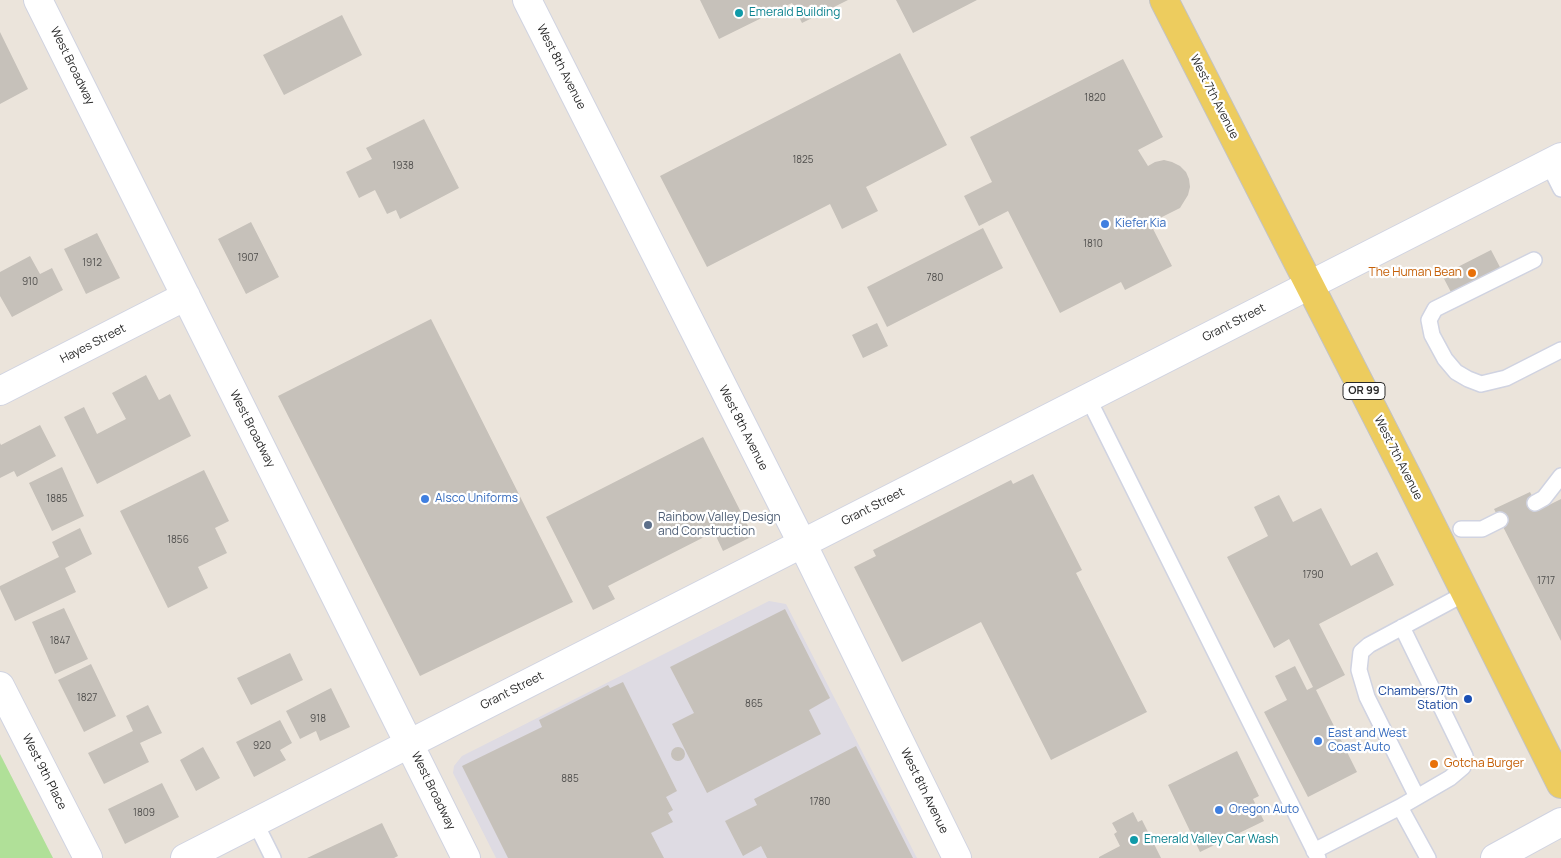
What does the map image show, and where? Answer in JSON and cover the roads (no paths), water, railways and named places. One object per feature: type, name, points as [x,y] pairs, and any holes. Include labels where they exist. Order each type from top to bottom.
[{"type":"main road","name":"West 7th Avenue","points":[[1164,0],[1466,593],[1561,784]]},
{"type":"street","name":"West Broadway","points":[[38,0],[466,858]]},
{"type":"street","name":"West 8th Avenue","points":[[527,0],[802,544],[957,858]]},
{"type":"street","name":"Grant Street","points":[[185,858],[1555,160]]},
{"type":"street","name":"Hayes Street","points":[[0,391],[186,296]]},
{"type":"street","name":"West 9th Place","points":[[0,686],[88,858]]},
{"type":"street","points":[[1495,858],[1561,822]]},
{"type":"lane","points":[[1555,160],[1561,189]]},
{"type":"lane","points":[[1534,260],[1435,309],[1429,320],[1432,335],[1445,359],[1456,372],[1481,384],[1506,378],[1561,350]]},
{"type":"lane","points":[[1088,398],[1316,855],[1450,778],[1463,766],[1464,756],[1402,627]]},
{"type":"lane","points":[[1535,503],[1544,498],[1561,476]]},
{"type":"lane","points":[[1461,528],[1482,529],[1500,520]]},
{"type":"lane","points":[[1417,797],[1367,697],[1360,670],[1361,652],[1369,645],[1466,593]]},
{"type":"lane","points":[[1400,807],[1428,858]]},
{"type":"lane","points":[[255,822],[273,858]]},
{"type":"place","name":"Emerald Building","points":[[739,13]]},
{"type":"place","name":"Kiefer Kia","points":[[1105,224]]},
{"type":"place","name":"The Human Bean","points":[[1472,273]]},
{"type":"place","name":"Alsco Uniforms","points":[[425,499]]},
{"type":"place","name":"Rainbow Valley Design and Construction","points":[[648,525]]},
{"type":"place","name":"Chambers/7th Station","points":[[1468,699]]},
{"type":"place","name":"East and West Coast Auto","points":[[1318,741]]},
{"type":"place","name":"Gotcha Burger","points":[[1434,764]]},
{"type":"place","name":"Oregon Auto","points":[[1219,810]]},
{"type":"place","name":"Emerald Valley Car Wash","points":[[1134,840]]}]
